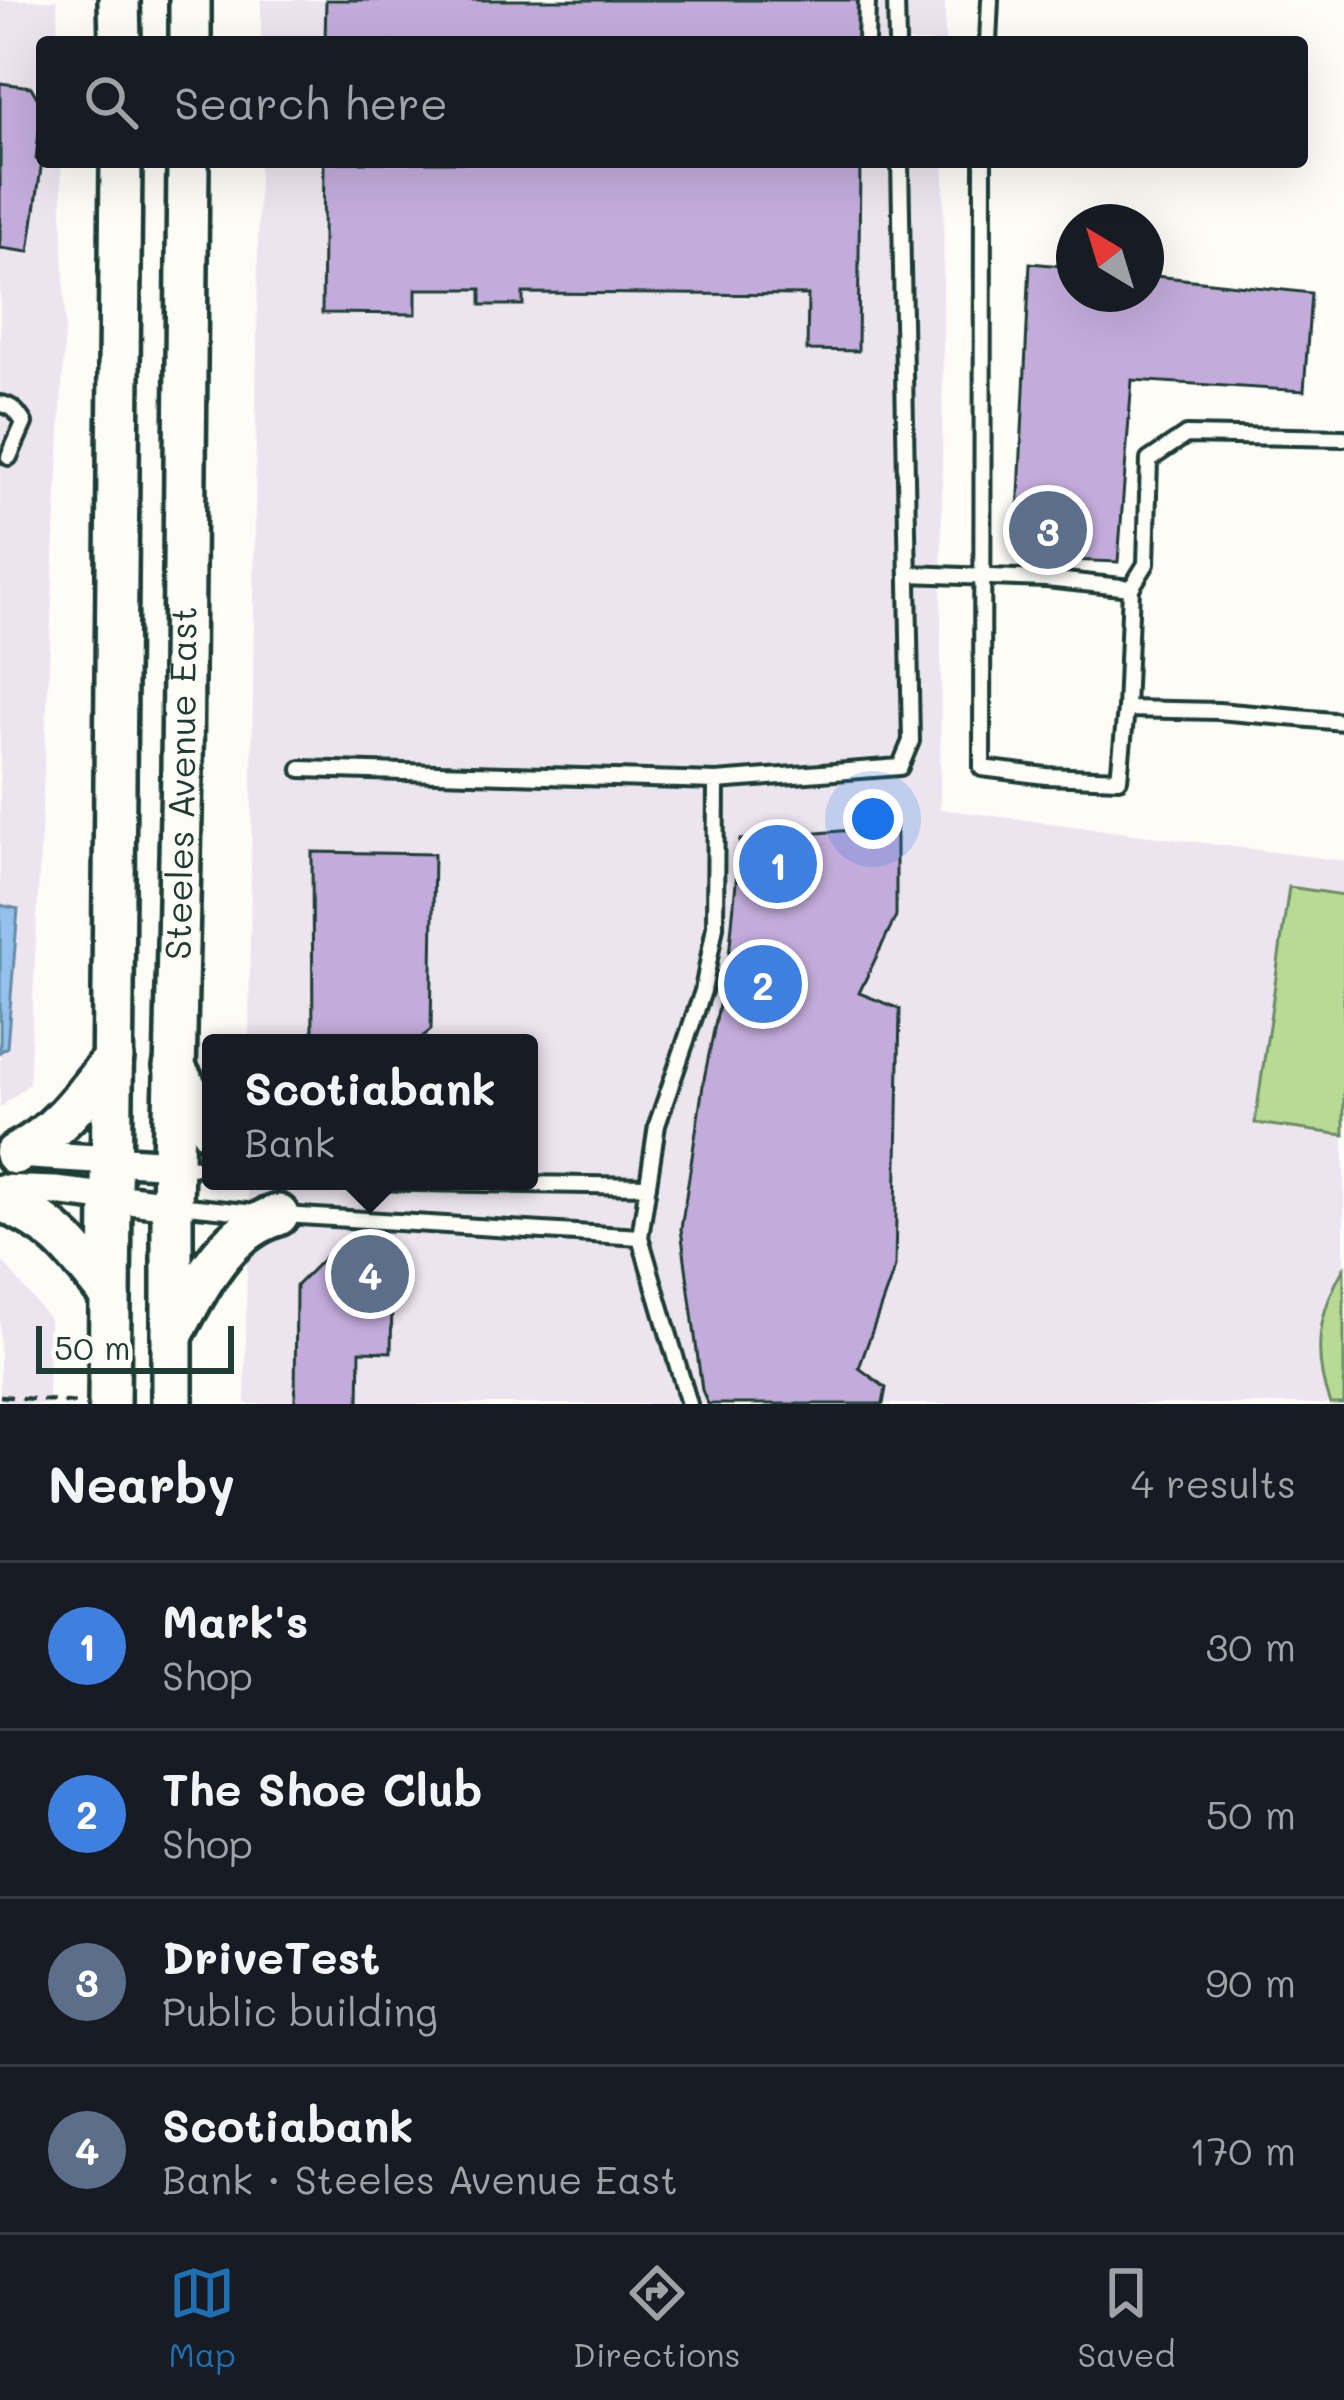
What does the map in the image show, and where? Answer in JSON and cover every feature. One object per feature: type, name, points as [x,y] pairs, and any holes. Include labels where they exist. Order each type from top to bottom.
[{"type":"main road","points":[[119,0],[120,36]]},
{"type":"main road","points":[[190,0],[190,36]]},
{"type":"main road","name":"Steeles Avenue East","points":[[109,1404],[121,168]]},
{"type":"main road","name":"Steeles Avenue East","points":[[172,1404],[172,1205],[192,1166],[174,1067],[188,168]]},
{"type":"main road","points":[[5,1165],[40,1142],[80,1102],[113,1058]]},
{"type":"main road","points":[[174,1067],[202,1115]]},
{"type":"main road","points":[[0,1200],[41,1220],[66,1240],[110,1296]]},
{"type":"main road","points":[[173,1334],[216,1258],[257,1221],[278,1215]]},
{"type":"street","points":[[5,1165],[111,1179],[172,1205]]},
{"type":"street","points":[[5,1165],[55,1191],[192,1166]]},
{"type":"lane","points":[[866,36],[867,0]]},
{"type":"lane","points":[[896,0],[897,36]]},
{"type":"lane","points":[[988,36],[989,0]]},
{"type":"lane","points":[[301,769],[716,781],[900,767],[911,741],[900,168]]},
{"type":"lane","points":[[983,168],[982,768],[1119,779],[1131,588],[1146,564],[1149,460],[1186,435],[1344,437]]},
{"type":"lane","points":[[0,404],[18,412],[24,423],[9,457]]},
{"type":"lane","points":[[909,574],[1046,579],[1131,588]]},
{"type":"lane","points":[[1126,709],[1344,722]]},
{"type":"lane","points":[[689,1404],[640,1237],[658,1125],[703,991],[716,926],[716,781]]},
{"type":"lane","points":[[538,1184],[648,1186]]},
{"type":"lane","points":[[172,1205],[640,1237]]},
{"type":"path","points":[[0,1396],[88,1404]]},
{"type":"shaded area","points":[[0,0],[57,0],[58,36],[36,36],[36,168],[61,168],[65,325],[29,1084],[0,1108]]},
{"type":"shaded area","points":[[261,0],[945,0],[945,36],[261,36]]},
{"type":"shaded area","points":[[259,168],[944,168],[940,809],[1344,861],[1344,1404],[245,1404],[248,1190],[538,1190],[538,1034],[249,1034]]},
{"type":"shaded area","points":[[0,1258],[49,1319],[48,1404],[0,1404]]},
{"type":"green space","points":[[1289,887],[1344,895],[1344,1135],[1255,1123]]},
{"type":"green space","points":[[1344,1268],[1344,1404],[1330,1404],[1321,1368],[1320,1334],[1328,1301]]},
{"type":"water","points":[[0,905],[18,909],[7,1047],[0,1052]]},
{"type":"building","points":[[326,0],[862,0],[861,36],[325,36]]},
{"type":"building","points":[[0,83],[31,87],[36,96],[36,168],[41,168],[29,252],[0,248]]},
{"type":"building","points":[[324,168],[860,168],[858,351],[807,350],[808,295],[523,293],[523,305],[481,305],[481,289],[416,289],[416,314],[322,313]]},
{"type":"building","points":[[1030,263],[1056,265],[1056,312],[1164,312],[1164,277],[1311,293],[1304,391],[1132,380],[1118,562],[1016,558]]},
{"type":"building","points":[[896,826],[896,916],[859,993],[900,1009],[895,1267],[859,1368],[886,1388],[883,1404],[708,1404],[702,1390],[681,1229],[729,956],[740,840]]},
{"type":"building","points":[[312,852],[434,854],[431,1030],[426,1034],[313,1034]]},
{"type":"building","points":[[393,1254],[391,1352],[360,1351],[359,1404],[295,1404],[296,1286],[327,1255]]},
{"type":"place","name":"DriveTest","points":[[1048,530]]},
{"type":"place","name":"Mark's","points":[[778,864]]},
{"type":"place","name":"The Shoe Club","points":[[763,984]]},
{"type":"place","name":"Scotiabank","points":[[370,1274]]}]
